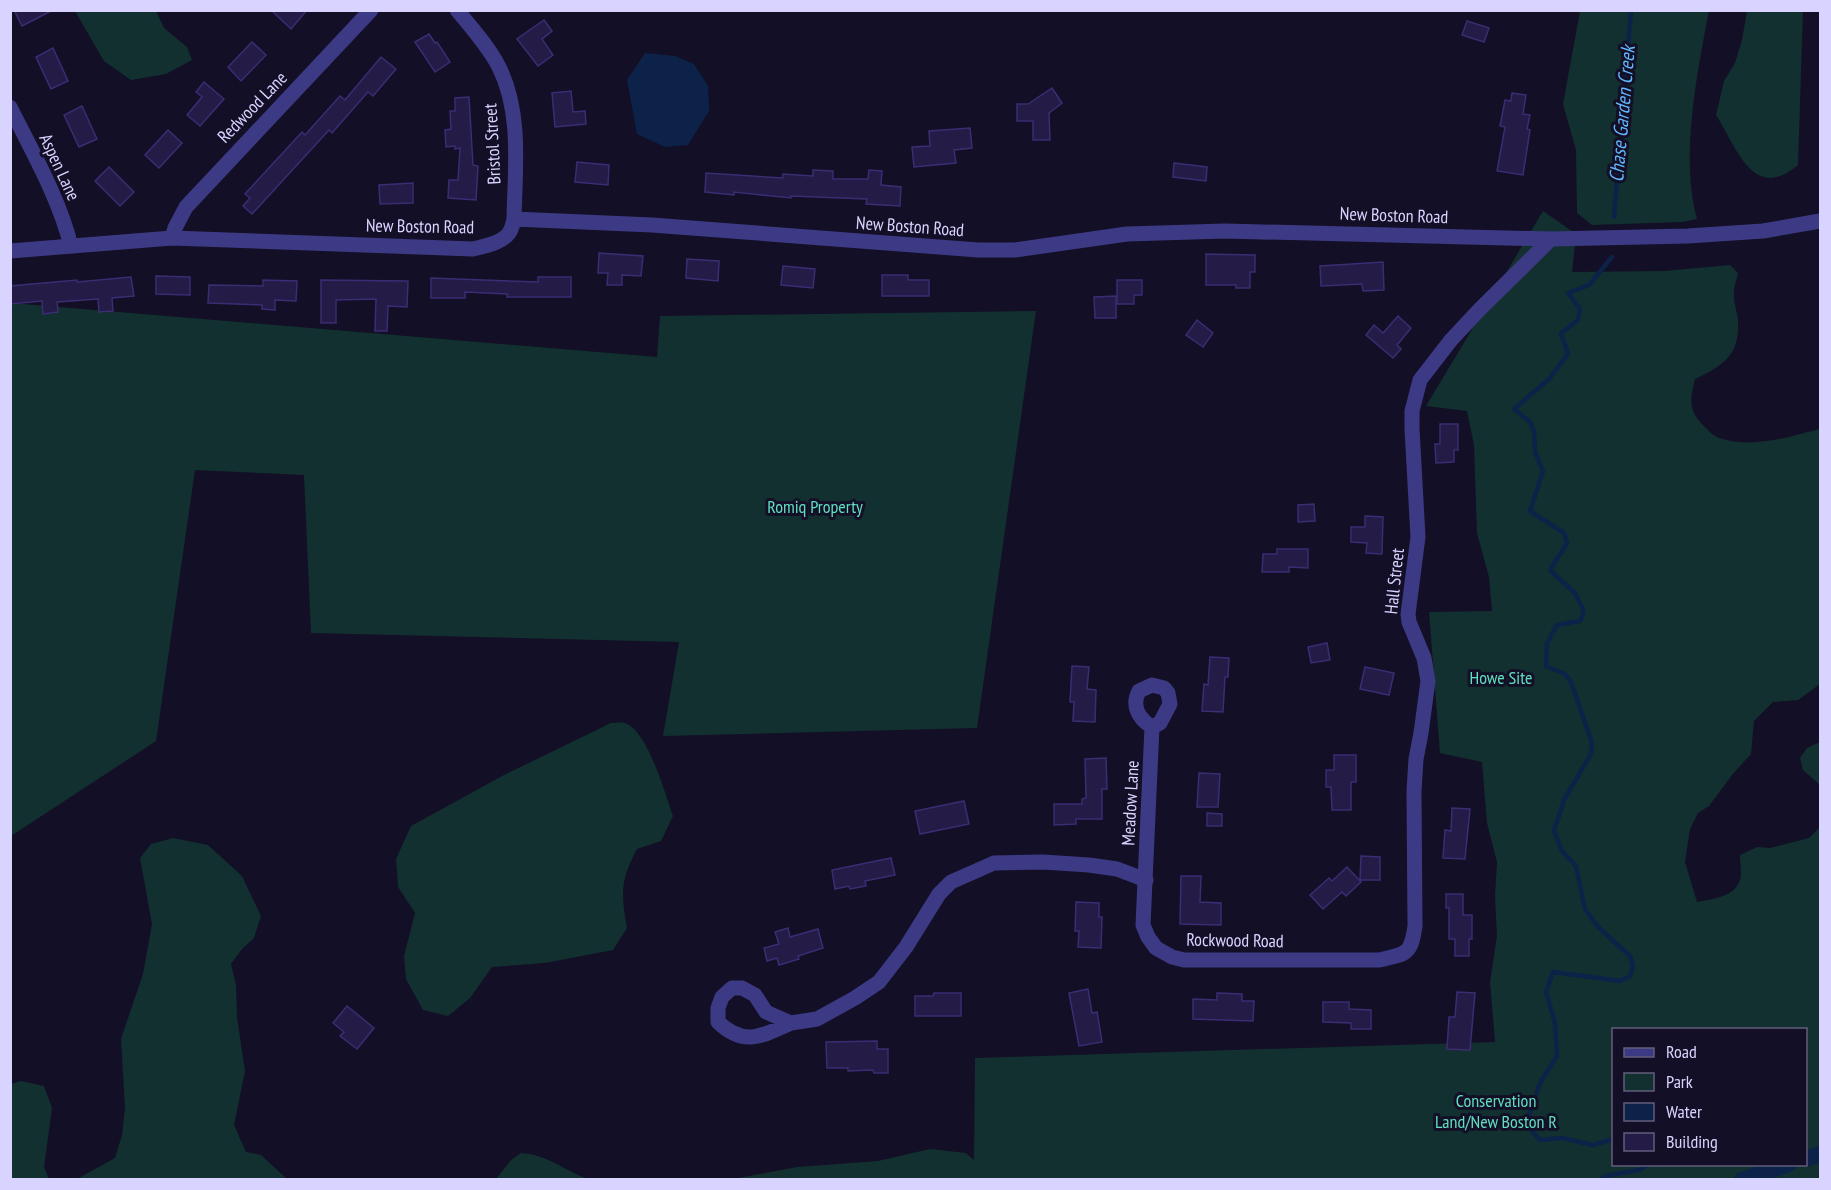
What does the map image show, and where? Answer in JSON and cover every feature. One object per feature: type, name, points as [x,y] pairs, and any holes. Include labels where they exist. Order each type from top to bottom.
[{"type":"street","name":"Redwood Lane","points":[[172,238],[186,207],[370,10]]},
{"type":"street","name":"Bristol Street","points":[[457,10],[498,65],[509,93],[515,138],[514,219]]},
{"type":"street","name":"Aspen Lane","points":[[10,107],[54,198],[66,228],[70,246]]},
{"type":"street","name":"New Boston Road","points":[[10,251],[172,238],[473,249],[489,246],[504,237],[509,233],[514,219],[652,225],[978,250],[1027,249],[1127,234],[1225,231],[1551,239],[1688,236],[1764,231],[1821,221]]},
{"type":"street","name":"Hall Street","points":[[1386,958],[1404,955],[1413,941],[1415,770],[1428,681],[1424,658],[1408,614],[1418,537],[1412,429],[1415,396],[1420,381],[1451,340],[1551,239]]},
{"type":"street","name":"Meadow Lane","points":[[1146,880],[1152,727]]},
{"type":"street","points":[[791,1023],[766,1012],[755,995],[742,987],[732,988],[722,997],[718,1008],[718,1022],[730,1034],[744,1038],[763,1036],[791,1023],[817,1019],[879,982],[906,947],[939,894],[951,882],[994,863],[1010,861],[1089,865],[1117,869],[1146,880]]},
{"type":"street","name":"Rockwood Road","points":[[1146,880],[1143,925],[1156,948],[1172,957],[1205,961],[1386,958]]},
{"type":"green space","points":[[75,11],[156,11],[164,28],[187,47],[192,60],[166,74],[131,80],[104,61]]},
{"type":"green space","points":[[1580,11],[1709,11],[1695,88],[1690,142],[1692,195],[1697,219],[1683,222],[1592,225],[1577,213],[1576,150],[1563,104]]},
{"type":"green space","points":[[1747,11],[1803,11],[1798,165],[1782,175],[1769,178],[1758,175],[1748,167],[1716,115],[1724,81],[1735,63],[1742,40]]},
{"type":"green space","points":[[1543,211],[1576,234],[1572,272],[1664,271],[1730,265],[1738,273],[1734,287],[1738,320],[1736,342],[1733,350],[1722,363],[1695,379],[1691,398],[1695,415],[1715,436],[1732,441],[1770,441],[1820,429],[1820,684],[1798,700],[1773,702],[1754,721],[1751,754],[1709,806],[1698,813],[1690,829],[1685,862],[1697,902],[1716,898],[1728,894],[1737,886],[1741,874],[1740,855],[1757,847],[1770,848],[1809,838],[1820,827],[1820,1179],[727,1180],[797,1167],[878,1161],[930,1149],[966,1153],[974,1160],[975,1058],[1495,1042],[1490,982],[1497,936],[1495,896],[1497,862],[1487,823],[1482,762],[1440,753],[1429,612],[1492,611],[1489,577],[1477,533],[1474,445],[1467,411],[1426,406]]},
{"type":"green space","name":"Romiq Property","points":[[11,303],[657,357],[660,316],[1036,311],[977,728],[663,736],[679,642],[311,633],[304,475],[195,470],[156,741],[11,836]]},
{"type":"green space","points":[[611,723],[625,723],[633,728],[641,738],[655,764],[673,816],[661,841],[637,849],[631,860],[623,887],[627,928],[613,950],[545,963],[492,967],[470,998],[448,1016],[423,1010],[406,979],[404,956],[415,913],[398,887],[396,859],[411,826],[504,775]]},
{"type":"green space","points":[[1820,742],[1820,785],[1803,770],[1800,758],[1807,748]]},
{"type":"green space","points":[[173,838],[208,845],[242,876],[261,916],[254,938],[231,964],[236,985],[237,1017],[245,1071],[234,1125],[246,1152],[261,1155],[287,1179],[77,1179],[115,1158],[122,1135],[125,1108],[121,1039],[143,974],[152,924],[140,858],[151,844]]},
{"type":"green space","points":[[21,1081],[44,1086],[52,1108],[44,1167],[49,1179],[11,1179],[11,1084]]},
{"type":"green space","points":[[521,1153],[539,1156],[589,1179],[496,1179],[511,1160]]},
{"type":"water","points":[[645,53],[675,56],[694,64],[708,86],[709,111],[688,145],[665,147],[637,134],[627,80]]},
{"type":"building","points":[[14,10],[53,10],[22,26]]},
{"type":"building","points":[[271,10],[307,10],[291,29]]},
{"type":"building","points":[[544,20],[552,31],[542,39],[553,55],[538,66],[517,39]]},
{"type":"building","points":[[1467,21],[1489,28],[1484,42],[1462,35]]},
{"type":"building","points":[[429,34],[450,62],[435,72],[415,42]]},
{"type":"building","points":[[252,42],[266,55],[241,81],[228,67]]},
{"type":"building","points":[[53,48],[68,81],[51,89],[36,57]]},
{"type":"building","points":[[381,57],[396,69],[373,96],[368,92],[332,133],[329,130],[252,214],[243,206],[250,198],[245,194],[302,132],[305,135],[340,96],[345,100]]},
{"type":"building","points":[[204,82],[224,99],[200,126],[187,115],[202,97],[196,92]]},
{"type":"building","points":[[1052,88],[1062,103],[1049,113],[1050,140],[1033,140],[1033,121],[1017,121],[1017,104],[1028,104]]},
{"type":"building","points":[[571,91],[573,112],[585,111],[586,124],[555,127],[552,93]]},
{"type":"building","points":[[1512,93],[1526,95],[1523,114],[1530,115],[1523,175],[1497,171],[1505,127],[1500,126],[1505,100],[1511,101]]},
{"type":"building","points":[[469,97],[473,165],[478,166],[476,200],[448,198],[449,180],[458,180],[460,148],[446,147],[445,130],[451,129],[450,111],[455,111],[455,98]]},
{"type":"building","points":[[82,106],[97,139],[79,147],[64,115]]},
{"type":"building","points":[[970,128],[972,148],[954,150],[956,163],[914,167],[912,147],[930,146],[929,131]]},
{"type":"building","points":[[168,130],[182,143],[159,168],[145,155]]},
{"type":"building","points":[[577,162],[609,165],[608,185],[575,182]]},
{"type":"building","points":[[1174,163],[1207,167],[1206,181],[1173,177]]},
{"type":"building","points":[[109,167],[134,192],[120,206],[95,181]]},
{"type":"building","points":[[813,170],[833,171],[833,179],[868,179],[869,170],[882,171],[881,185],[901,187],[900,206],[866,204],[867,199],[791,196],[791,198],[734,192],[734,195],[705,192],[706,173],[783,178],[783,174],[813,176]]},
{"type":"building","points":[[413,183],[413,203],[380,204],[379,185]]},
{"type":"building","points":[[599,253],[643,256],[641,276],[622,275],[622,285],[607,285],[608,273],[598,273]]},
{"type":"building","points":[[1206,254],[1255,255],[1255,272],[1250,272],[1250,288],[1236,288],[1236,285],[1206,285]]},
{"type":"building","points":[[687,259],[719,261],[718,281],[686,278]]},
{"type":"building","points":[[1383,262],[1384,290],[1363,291],[1362,284],[1321,286],[1320,266]]},
{"type":"building","points":[[783,266],[815,269],[813,288],[781,285]]},
{"type":"building","points":[[882,275],[908,275],[908,280],[929,280],[929,296],[882,296]]},
{"type":"building","points":[[156,276],[190,277],[190,295],[156,294]]},
{"type":"building","points":[[131,277],[134,296],[112,298],[113,311],[99,312],[98,299],[57,302],[58,312],[43,314],[42,301],[10,304],[10,286]]},
{"type":"building","points":[[538,277],[571,277],[571,297],[507,297],[507,294],[465,292],[465,298],[431,298],[431,278],[538,282]]},
{"type":"building","points":[[263,280],[297,281],[296,301],[275,300],[275,310],[262,309],[262,305],[208,303],[209,285],[263,286]]},
{"type":"building","points":[[321,280],[408,281],[407,307],[388,306],[387,331],[375,331],[376,299],[336,300],[336,323],[321,323]]},
{"type":"building","points":[[1117,280],[1142,280],[1142,295],[1134,295],[1134,304],[1117,304]]},
{"type":"building","points":[[1116,296],[1116,318],[1095,318],[1094,297]]},
{"type":"building","points":[[1398,316],[1411,328],[1397,345],[1401,349],[1393,358],[1366,335],[1374,325],[1383,333]]},
{"type":"building","points":[[1197,320],[1213,333],[1203,347],[1186,335]]},
{"type":"building","points":[[1440,424],[1458,424],[1458,450],[1454,450],[1454,462],[1436,463],[1435,444],[1440,444]]},
{"type":"building","points":[[1314,504],[1315,521],[1298,522],[1298,505]]},
{"type":"building","points":[[1365,516],[1383,517],[1382,554],[1366,553],[1367,543],[1351,542],[1351,527],[1365,527]]},
{"type":"building","points":[[1277,549],[1308,549],[1308,568],[1289,567],[1289,572],[1262,572],[1263,554],[1277,554]]},
{"type":"building","points":[[1327,643],[1330,660],[1311,663],[1308,647]]},
{"type":"building","points":[[1210,657],[1229,658],[1228,677],[1225,677],[1223,712],[1202,711],[1204,684],[1208,685]]},
{"type":"building","points":[[1072,666],[1089,667],[1087,689],[1096,690],[1095,722],[1073,721],[1074,702],[1070,702]]},
{"type":"building","points":[[1365,667],[1394,673],[1389,695],[1360,689]]},
{"type":"building","points":[[1334,755],[1356,755],[1356,782],[1351,782],[1351,810],[1332,810],[1331,787],[1326,787],[1326,770],[1334,770]]},
{"type":"building","points":[[1106,758],[1107,789],[1102,789],[1102,819],[1076,819],[1076,824],[1054,825],[1054,804],[1082,804],[1082,799],[1086,798],[1085,759]]},
{"type":"building","points":[[1199,773],[1220,774],[1218,807],[1197,807]]},
{"type":"building","points":[[964,801],[969,824],[920,834],[915,811]]},
{"type":"building","points":[[1452,808],[1470,809],[1465,859],[1443,858],[1445,830],[1451,831]]},
{"type":"building","points":[[1207,813],[1222,814],[1222,826],[1207,826]]},
{"type":"building","points":[[1361,856],[1380,857],[1380,880],[1360,880]]},
{"type":"building","points":[[891,858],[895,875],[865,881],[866,886],[835,889],[832,870]]},
{"type":"building","points":[[1347,867],[1361,882],[1346,896],[1342,892],[1323,909],[1310,895],[1329,878],[1332,881]]},
{"type":"building","points":[[1181,876],[1201,876],[1200,902],[1221,903],[1221,925],[1180,924]]},
{"type":"building","points":[[1446,894],[1463,894],[1463,915],[1472,915],[1469,956],[1455,956],[1455,939],[1449,939],[1449,908],[1446,908]]},
{"type":"building","points":[[1076,902],[1099,903],[1099,917],[1102,917],[1101,948],[1078,947],[1079,931],[1075,931]]},
{"type":"building","points":[[788,928],[790,937],[818,929],[823,948],[779,965],[777,958],[767,961],[764,948],[779,944],[775,932]]},
{"type":"building","points":[[1088,989],[1092,1013],[1097,1012],[1102,1042],[1079,1046],[1069,993]]},
{"type":"building","points":[[1457,992],[1475,993],[1470,1050],[1447,1049],[1449,1017],[1455,1017]]},
{"type":"building","points":[[934,993],[961,993],[961,1016],[915,1016],[915,996],[933,996]]},
{"type":"building","points":[[1217,993],[1242,994],[1242,1001],[1254,1001],[1253,1021],[1193,1019],[1193,999],[1217,1000]]},
{"type":"building","points":[[1323,1002],[1349,1002],[1349,1009],[1371,1010],[1371,1029],[1351,1029],[1351,1023],[1323,1022]]},
{"type":"building","points":[[347,1006],[374,1028],[357,1049],[340,1036],[344,1032],[333,1023]]},
{"type":"building","points":[[877,1041],[877,1049],[888,1049],[888,1073],[827,1068],[826,1042]]},
{"type":"waterway","name":"Chase Garden Creek","points":[[1614,217],[1631,10]]},
{"type":"waterway","name":"Chase Garden Creek","points":[[1612,257],[1589,285],[1568,293],[1580,309],[1578,320],[1561,333],[1568,354],[1549,379],[1514,409],[1530,422],[1534,431],[1535,452],[1543,471],[1530,511],[1564,533],[1567,543],[1550,570],[1575,593],[1584,611],[1580,621],[1557,625],[1547,643],[1546,666],[1565,674],[1571,682],[1592,743],[1591,754],[1564,800],[1554,831],[1562,851],[1576,866],[1585,909],[1598,927],[1630,956],[1633,966],[1630,976],[1620,981],[1553,972],[1546,992],[1555,1023],[1557,1056],[1540,1083],[1526,1124],[1540,1140],[1562,1138],[1593,1145],[1612,1140]]},
{"type":"waterway","points":[[1807,1159],[1820,1154]]},
{"type":"waterway","name":"Chase Garden Creek","points":[[1601,1180],[1605,1176],[1639,1170],[1646,1166]]},
{"type":"waterway","points":[[1742,1180],[1783,1166]]},
{"type":"park label","name":"Howe Site","points":[[1501,677]]},
{"type":"park label","name":"Conservation Land/New Boston R","points":[[1496,1110]]}]
